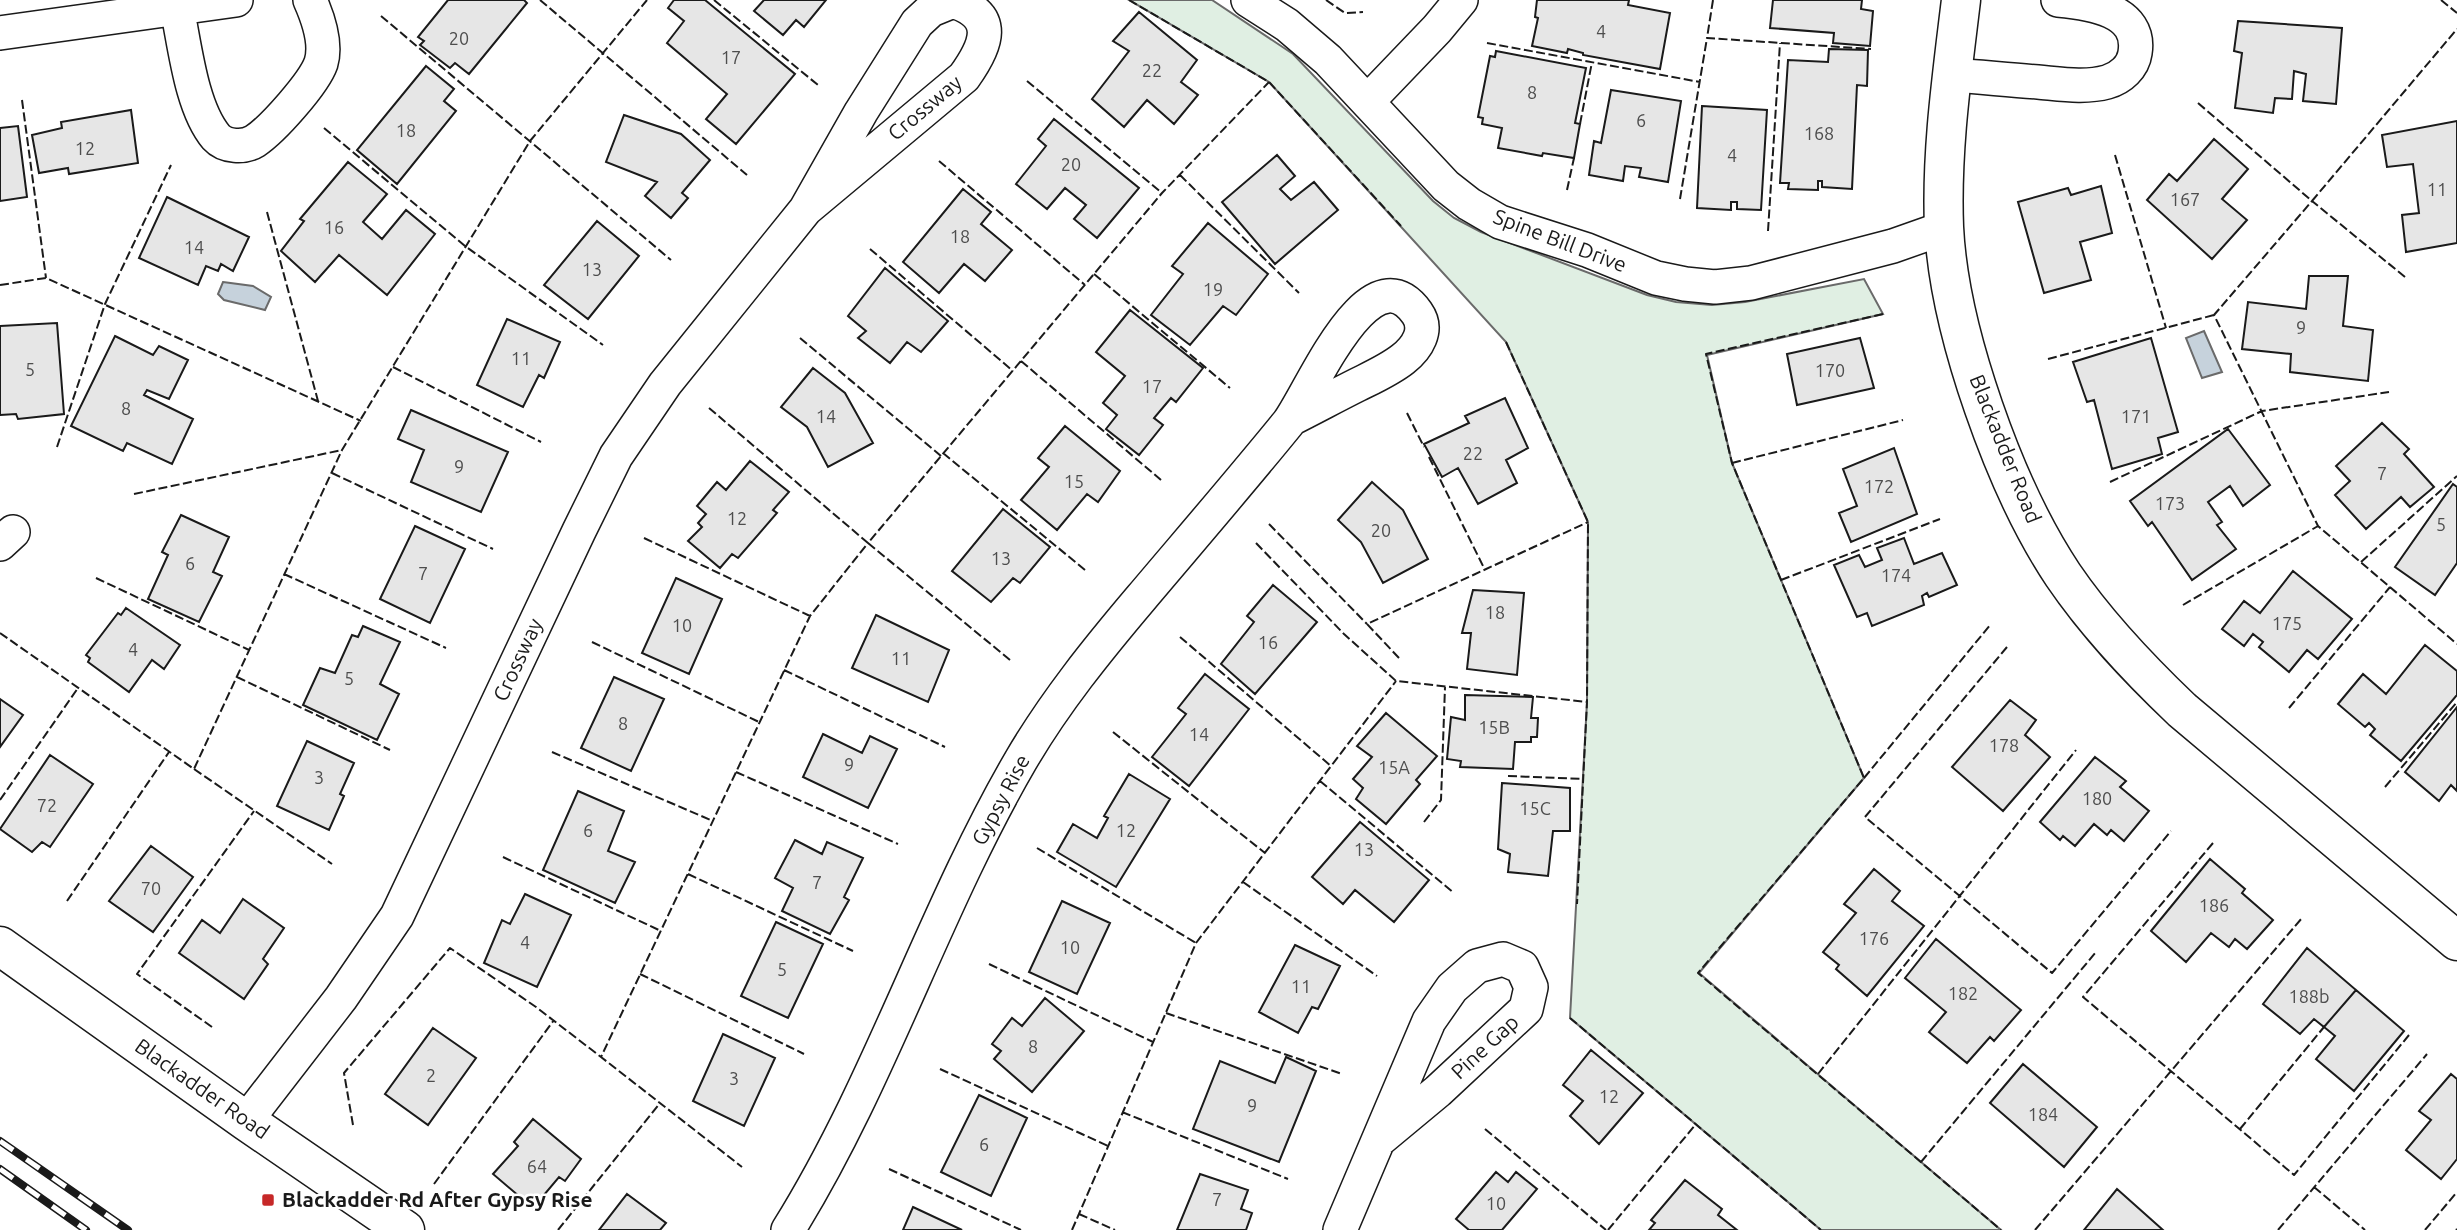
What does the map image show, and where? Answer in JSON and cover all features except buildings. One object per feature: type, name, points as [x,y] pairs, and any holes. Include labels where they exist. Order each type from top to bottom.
[{"type":"street","points":[[0,33],[236,0]]},
{"type":"street","points":[[177,8],[198,99],[217,138],[231,146],[253,143],[293,105],[321,63],[323,41],[310,0]]},
{"type":"street","name":"Spine Bill Drive","points":[[1248,0],[1287,25],[1328,60],[1446,186],[1469,204],[1500,222],[1587,250],[1656,278],[1715,287],[1751,283],[1894,246],[1944,228]]},
{"type":"street","points":[[1368,101],[1461,0]]},
{"type":"street","name":"Blackadder Road","points":[[1961,0],[1944,152],[1944,228],[1952,298],[1996,438],[2025,507],[2062,573],[2101,626],[2138,669],[2182,710],[2457,941]]},
{"type":"street","points":[[1952,75],[2082,85],[2105,82],[2127,71],[2134,60],[2136,47],[2131,26],[2113,12],[2091,3],[2059,0]]},
{"type":"street","name":"Crossway","points":[[246,1121],[341,998],[397,916],[616,456],[664,384],[806,209],[917,23],[931,10],[953,1],[968,6],[983,21],[986,40],[964,76],[806,209]]},
{"type":"street","name":"Gypsy Rise","points":[[788,1230],[812,1191],[850,1118],[984,826],[1022,758],[1069,687],[1291,419]]},
{"type":"street","name":"Blackadder Road","points":[[0,946],[405,1230]]},
{"type":"street","name":"Pine Gap","points":[[1340,1230],[1429,1021],[1452,988],[1477,966],[1503,959],[1522,967],[1531,988],[1526,1009],[1438,1091],[1379,1140]]},
{"type":"green space","points":[[1129,0],[1212,0],[1293,54],[1433,201],[1454,218],[1481,232],[1647,295],[1676,302],[1712,305],[1745,302],[1864,279],[1883,314],[1707,355],[1732,463],[1864,778],[1699,973],[2001,1230],[1821,1230],[1570,1018],[1587,702],[1588,522],[1506,342],[1269,82]]},
{"type":"shaded area","points":[[223,282],[253,286],[271,297],[265,310],[224,300],[218,294]]},
{"type":"shaded area","points":[[2204,331],[2222,372],[2202,378],[2186,338]]},
{"type":"railway","points":[[0,1141],[128,1230]]},
{"type":"railway","points":[[0,1169],[86,1230]]},
{"type":"fence","points":[[540,0],[747,175]]},
{"type":"fence","points":[[0,633],[194,769],[342,450],[530,141],[647,0]]},
{"type":"fence","points":[[714,0],[818,85]]},
{"type":"fence","points":[[1129,0],[1269,82],[1401,226]]},
{"type":"fence","points":[[1326,0],[1345,13],[1363,12]]},
{"type":"fence","points":[[1713,0],[1707,38],[1871,49]]},
{"type":"fence","points":[[2441,0],[2457,13]]},
{"type":"fence","points":[[381,16],[671,260]]},
{"type":"fence","points":[[2198,103],[2312,201],[2457,29]]},
{"type":"fence","points":[[1680,199],[1707,38]]},
{"type":"fence","points":[[1487,43],[1700,82]]},
{"type":"fence","points":[[1768,231],[1780,43]]},
{"type":"fence","points":[[1580,124],[1592,62]]},
{"type":"fence","points":[[1027,81],[1162,193]]},
{"type":"fence","points":[[1010,660],[868,543],[1162,193],[1269,82]]},
{"type":"fence","points":[[22,100],[46,278]]},
{"type":"fence","points":[[324,128],[465,246],[603,345]]},
{"type":"fence","points":[[2115,155],[2166,328]]},
{"type":"fence","points":[[1567,190],[1574,158]]},
{"type":"fence","points":[[939,161],[1085,285]]},
{"type":"fence","points":[[57,447],[105,304],[171,165]]},
{"type":"fence","points":[[1180,175],[1299,293]]},
{"type":"fence","points":[[2405,277],[2312,201],[2214,315],[2318,526],[2457,644]]},
{"type":"fence","points":[[267,212],[318,401]]},
{"type":"fence","points":[[870,249],[1013,371]]},
{"type":"fence","points":[[1094,274],[1230,388]]},
{"type":"fence","points":[[0,285],[46,278],[361,421]]},
{"type":"fence","points":[[1883,314],[1706,354],[1732,463],[1864,778],[1698,973],[2001,1230]]},
{"type":"fence","points":[[2048,359],[2214,315]]},
{"type":"fence","points":[[800,338],[941,456]]},
{"type":"fence","points":[[1506,342],[1588,522],[1587,702],[1577,904]]},
{"type":"fence","points":[[1021,361],[1161,480]]},
{"type":"fence","points":[[393,367],[541,442]]},
{"type":"fence","points":[[2110,482],[2262,411],[2389,392]]},
{"type":"fence","points":[[709,408],[868,543],[810,616],[601,1057],[742,1167]]},
{"type":"fence","points":[[1407,413],[1424,447]]},
{"type":"fence","points":[[1732,463],[1903,420]]},
{"type":"fence","points":[[134,494],[342,450]]},
{"type":"fence","points":[[943,453],[1085,570]]},
{"type":"fence","points":[[1429,457],[1485,570]]},
{"type":"fence","points":[[332,473],[493,549]]},
{"type":"fence","points":[[2361,562],[2457,476]]},
{"type":"fence","points":[[1781,580],[1940,519]]},
{"type":"fence","points":[[1399,658],[1367,624],[1588,522]]},
{"type":"fence","points":[[1269,524],[1367,624]]},
{"type":"fence","points":[[2183,605],[2318,526]]},
{"type":"fence","points":[[644,538],[810,616]]},
{"type":"fence","points":[[1256,543],[1344,634],[1396,681],[1587,702]]},
{"type":"fence","points":[[284,574],[446,648]]},
{"type":"fence","points":[[96,578],[249,650]]},
{"type":"fence","points":[[2289,708],[2390,587]]},
{"type":"fence","points":[[1864,778],[1991,624]]},
{"type":"fence","points":[[1180,637],[1331,766]]},
{"type":"fence","points":[[592,642],[759,722]]},
{"type":"fence","points":[[2007,647],[1865,817],[2052,973],[2171,831]]},
{"type":"fence","points":[[784,670],[945,747]]},
{"type":"fence","points":[[237,677],[390,750]]},
{"type":"fence","points":[[1072,1230],[1196,943],[1396,681]]},
{"type":"fence","points":[[1424,822],[1441,800],[1445,687]]},
{"type":"fence","points":[[0,800],[78,688]]},
{"type":"fence","points":[[2385,787],[2457,702]]},
{"type":"fence","points":[[1113,732],[1265,853]]},
{"type":"fence","points":[[1818,1074],[2076,750]]},
{"type":"fence","points":[[67,901],[169,752]]},
{"type":"fence","points":[[552,752],[713,821]]},
{"type":"fence","points":[[194,769],[332,864]]},
{"type":"fence","points":[[736,772],[898,844]]},
{"type":"fence","points":[[1508,776],[1583,779]]},
{"type":"fence","points":[[1320,781],[1454,893]]},
{"type":"fence","points":[[212,1027],[137,974],[254,811]]},
{"type":"fence","points":[[2213,843],[2083,997],[2294,1175],[2409,1035]]},
{"type":"fence","points":[[1037,848],[1196,943]]},
{"type":"fence","points":[[503,857],[661,931]]},
{"type":"fence","points":[[688,874],[853,951]]},
{"type":"fence","points":[[1243,882],[1377,976]]},
{"type":"fence","points":[[2035,1230],[2302,918]]},
{"type":"fence","points":[[353,1125],[344,1073],[450,948],[536,1007],[601,1057]]},
{"type":"fence","points":[[1921,1162],[2096,952]]},
{"type":"fence","points":[[989,964],[1153,1042]]},
{"type":"fence","points":[[640,974],[804,1054]]},
{"type":"fence","points":[[1166,1013],[1342,1074]]},
{"type":"fence","points":[[1570,1018],[1821,1230]]},
{"type":"fence","points":[[434,1184],[554,1020]]},
{"type":"fence","points":[[2240,1129],[2324,1027]]},
{"type":"fence","points":[[2278,1230],[2427,1054]]},
{"type":"fence","points":[[940,1069],[1108,1146]]},
{"type":"fence","points":[[558,1230],[660,1103]]},
{"type":"fence","points":[[1122,1112],[1288,1179]]},
{"type":"fence","points":[[1608,1230],[1696,1124]]},
{"type":"fence","points":[[1485,1129],[1606,1230]]},
{"type":"fence","points":[[889,1169],[1021,1230]]},
{"type":"fence","points":[[2314,1187],[2365,1230]]},
{"type":"fence","points":[[2425,1230],[2457,1192]]},
{"type":"fence","points":[[1079,1214],[1115,1230]]},
{"type":"place","name":"Blackadder Rd After Gypsy Rise","points":[[268,1200]]}]
